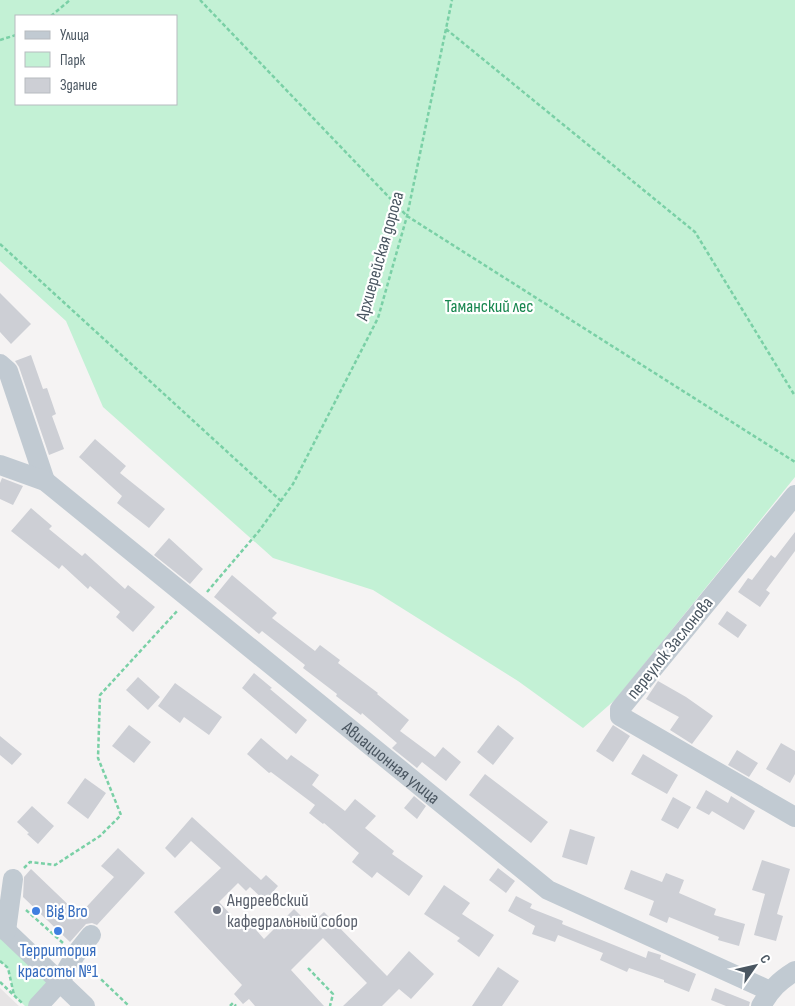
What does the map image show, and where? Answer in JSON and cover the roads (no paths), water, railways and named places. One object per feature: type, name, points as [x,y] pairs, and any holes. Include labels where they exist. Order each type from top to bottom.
[{"type":"street","points":[[0,364],[8,371],[45,481]]},
{"type":"street","name":"Авиационная улица","points":[[0,465],[45,481],[548,890],[765,998]]},
{"type":"street","name":"переулок Заслонова","points":[[795,496],[620,709],[620,716],[795,817]]},
{"type":"street","points":[[13,879],[3,928],[85,1006]]},
{"type":"street","points":[[38,1006],[60,982],[75,955],[91,935]]},
{"type":"street","points":[[765,998],[783,979],[795,971]]},
{"type":"place","name":"Андреевский кафедральный собор","points":[[217,910]]},
{"type":"place","name":"Big Bro","points":[[36,911]]},
{"type":"place","name":"Территория красоты №1","points":[[58,931]]},
{"type":"park label","name":"Таманский лес","points":[[489,306]]}]
